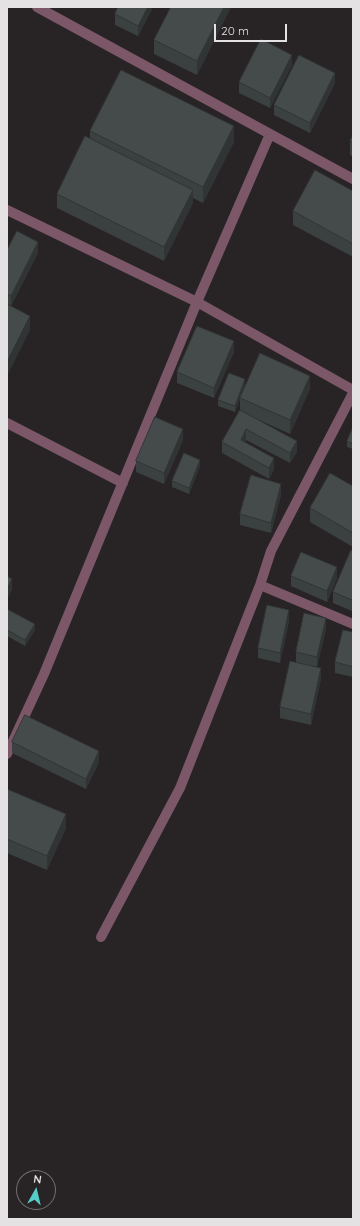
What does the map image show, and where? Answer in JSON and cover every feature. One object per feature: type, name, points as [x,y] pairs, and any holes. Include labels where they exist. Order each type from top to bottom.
[{"type":"street","points":[[37,7],[353,179]]},
{"type":"street","points":[[7,754],[44,674],[197,302],[270,134]]},
{"type":"street","points":[[7,210],[197,302],[353,391],[271,551],[260,585],[180,788],[101,937]]},
{"type":"street","points":[[7,422],[123,482]]},
{"type":"street","points":[[260,585],[353,624]]},
{"type":"building","points":[[118,7],[148,7],[138,26],[115,14]]},
{"type":"building","points":[[171,7],[224,7],[197,61],[154,40]]},
{"type":"building","points":[[261,39],[292,55],[270,98],[239,82]]},
{"type":"building","points":[[299,55],[335,73],[310,123],[274,105]]},
{"type":"building","points":[[121,70],[234,126],[203,187],[90,131]]},
{"type":"building","points":[[353,135],[353,143],[350,141]]},
{"type":"building","points":[[85,136],[193,190],[164,247],[57,194]]},
{"type":"building","points":[[315,170],[353,191],[353,244],[293,211]]},
{"type":"building","points":[[17,231],[38,242],[11,296],[7,294],[7,250]]},
{"type":"building","points":[[7,304],[30,316],[7,362]]},
{"type":"building","points":[[197,326],[234,341],[214,388],[177,372]]},
{"type":"building","points":[[260,353],[310,376],[290,420],[240,398]]},
{"type":"building","points":[[229,373],[245,379],[235,406],[218,400]]},
{"type":"building","points":[[240,410],[297,441],[290,453],[246,429],[241,440],[274,458],[269,468],[222,442]]},
{"type":"building","points":[[155,417],[183,429],[164,473],[136,461]]},
{"type":"building","points":[[353,427],[353,444],[347,441]]},
{"type":"building","points":[[184,453],[200,460],[189,488],[172,481]]},
{"type":"building","points":[[330,473],[353,486],[353,533],[310,508]]},
{"type":"building","points":[[251,475],[281,484],[271,523],[240,514]]},
{"type":"building","points":[[351,550],[353,551],[352,600],[333,592]]},
{"type":"building","points":[[301,552],[337,567],[327,591],[291,576]]},
{"type":"building","points":[[7,576],[12,579],[7,589]]},
{"type":"building","points":[[267,605],[289,610],[280,653],[258,648]]},
{"type":"building","points":[[7,609],[35,624],[25,640],[7,630]]},
{"type":"building","points":[[304,613],[326,618],[317,657],[296,652]]},
{"type":"building","points":[[343,630],[353,632],[353,667],[335,662]]},
{"type":"building","points":[[290,661],[321,668],[311,714],[280,707]]},
{"type":"building","points":[[25,715],[99,751],[86,779],[12,742]]},
{"type":"building","points":[[7,789],[66,814],[47,856],[7,839]]}]
